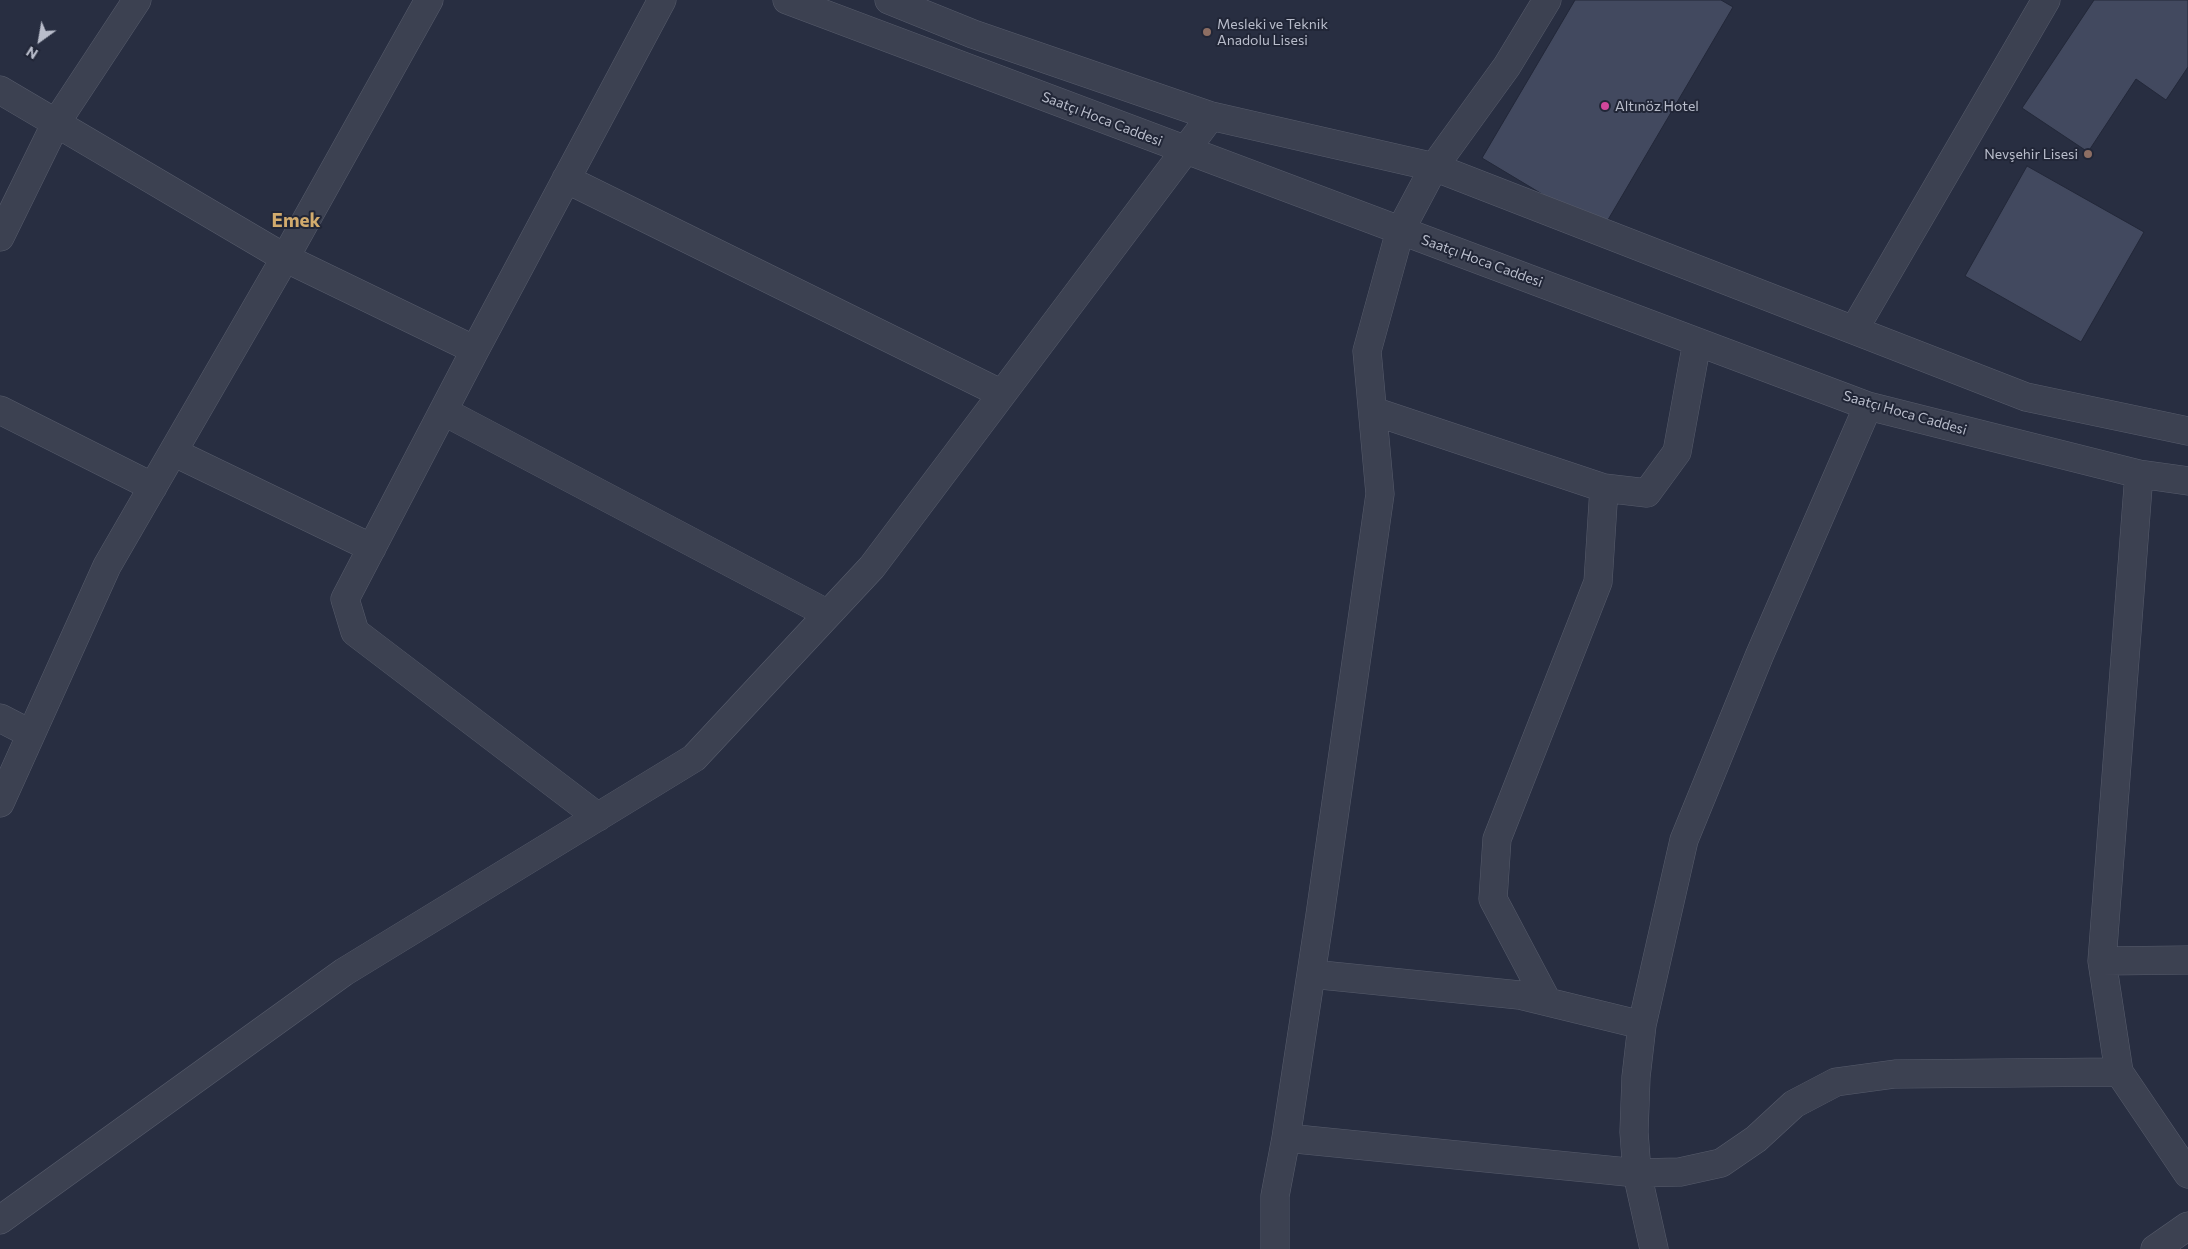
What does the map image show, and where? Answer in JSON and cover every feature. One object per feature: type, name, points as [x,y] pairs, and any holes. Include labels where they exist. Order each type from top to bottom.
[{"type":"street","points":[[0,237],[56,123],[138,0]]},
{"type":"street","points":[[0,803],[107,566],[284,258],[429,0]]},
{"type":"street","points":[[598,817],[355,632],[346,599],[475,350],[662,0]]},
{"type":"street","name":"Saatçı Hoca Caddesi","points":[[787,0],[1868,406],[2138,474],[2188,481]]},
{"type":"street","points":[[889,0],[973,34],[1211,116],[1434,167],[2026,397],[2188,431]]},
{"type":"street","points":[[1275,1249],[1274,1196],[1286,1138],[1380,494],[1367,350],[1400,231],[1434,167],[1507,66],[1547,0]]},
{"type":"street","points":[[1854,330],[2046,0]]},
{"type":"street","points":[[0,90],[284,258],[475,350]]},
{"type":"street","points":[[0,1220],[344,972],[694,758],[872,568],[1211,116]]},
{"type":"street","points":[[566,179],[1002,394]]},
{"type":"street","points":[[1372,411],[1604,488],[1647,493],[1677,452],[1698,342]]},
{"type":"street","points":[[1654,1249],[1637,1173],[1634,1123],[1636,1077],[1642,1025],[1684,840],[1760,654],[1868,406]]},
{"type":"street","points":[[0,410],[153,487]]},
{"type":"street","points":[[443,411],[828,614]]},
{"type":"street","points":[[173,452],[372,548]]},
{"type":"street","points":[[2138,474],[2102,960],[2119,1072],[2188,1174]]},
{"type":"street","points":[[1547,1001],[1493,899],[1497,839],[1598,582],[1604,488]]},
{"type":"street","points":[[0,718],[31,734]]},
{"type":"street","points":[[2102,960],[2188,960]]},
{"type":"street","points":[[1310,974],[1519,995],[1642,1025]]},
{"type":"street","points":[[1286,1138],[1637,1173],[1680,1172],[1721,1163],[1756,1139],[1794,1104],[1836,1082],[1895,1074],[2119,1072]]},
{"type":"street","points":[[2155,1249],[2188,1226]]},
{"type":"building","points":[[1575,0],[1721,0],[1733,7],[1602,230],[1482,158]]},
{"type":"building","points":[[2094,0],[2188,0],[2188,67],[2166,100],[2136,79],[2088,152],[2022,108]]},
{"type":"building","points":[[2027,166],[2144,232],[2081,342],[1965,276]]},
{"type":"place","name":"Mesleki ve Teknik Anadolu Lisesi","points":[[1207,32]]},
{"type":"place","name":"Altınöz Hotel","points":[[1605,106]]},
{"type":"place","name":"Nevşehir Lisesi","points":[[2088,154]]},
{"type":"district","name":"Emek","points":[[296,221]]}]
